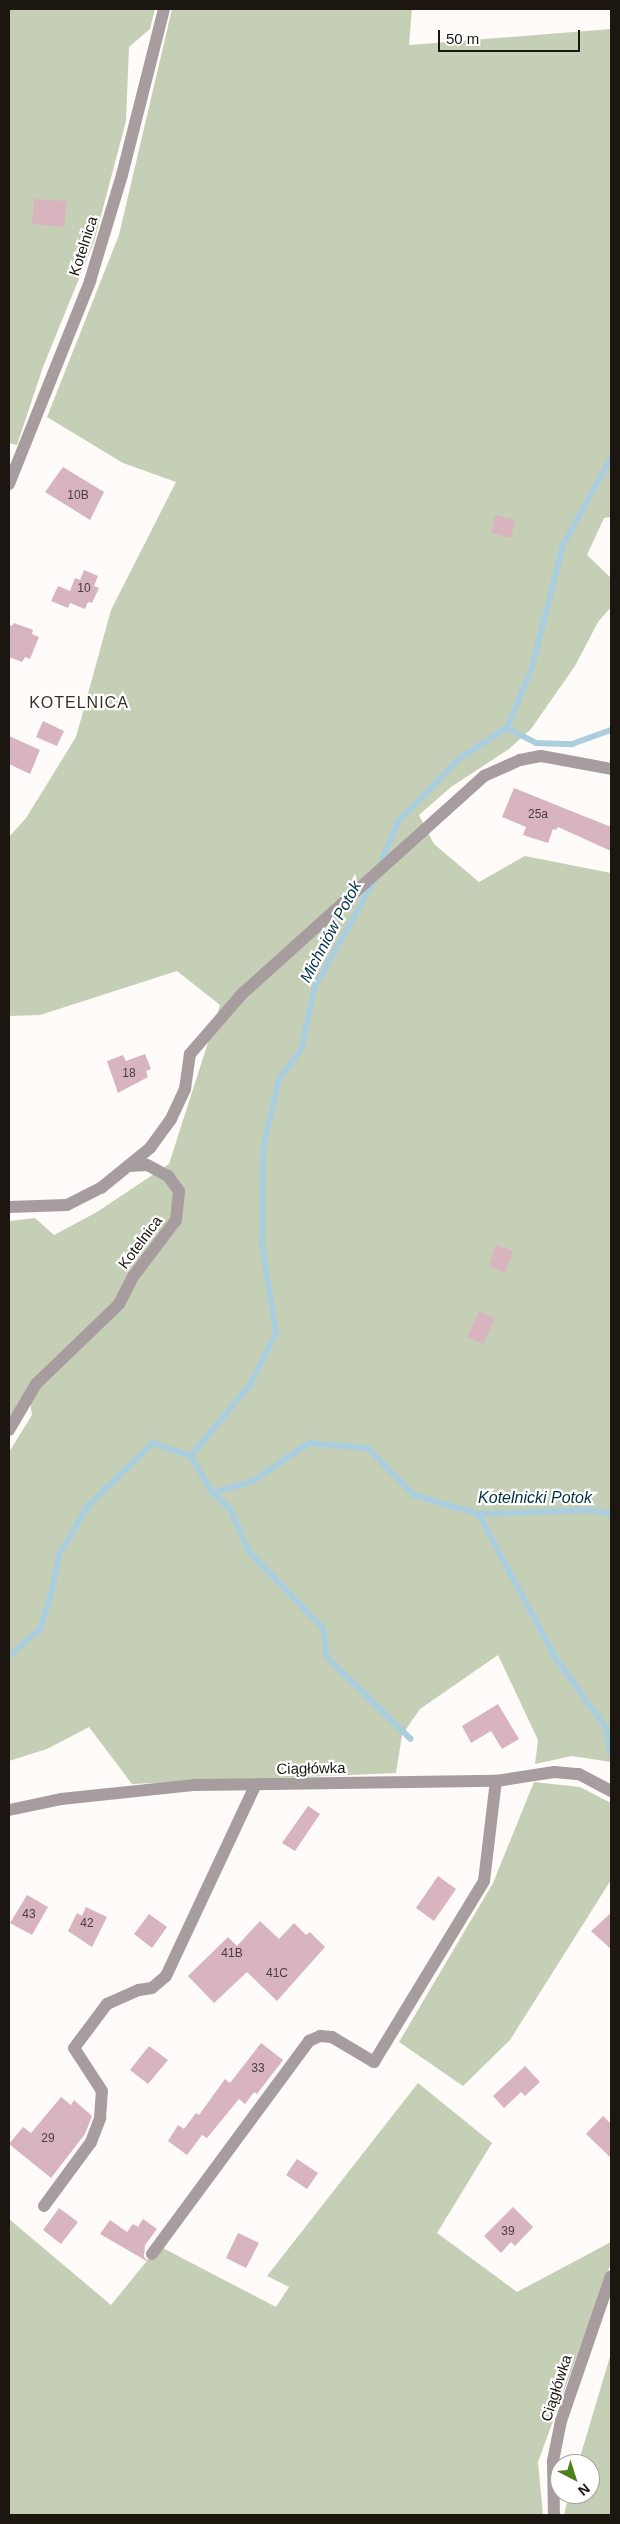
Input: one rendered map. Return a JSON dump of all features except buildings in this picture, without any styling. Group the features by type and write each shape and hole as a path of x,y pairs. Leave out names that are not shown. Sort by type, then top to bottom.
{"street":[{"name":"Kotelnica","path":"9,484 90,281 122,175 164,9"},
{"path":"9,1206 67,1205 101,1188 150,1148 171,1119 185,1089 190,1054 242,994 484,776 520,760 540,756 611,769"},
{"name":"Kotelnica","path":"9,1430 36,1384 119,1304 132,1278 176,1220 179,1191 168,1176 147,1165 128,1166"},
{"name":"Ciągłówka","path":"9,1810 61,1799 195,1785 255,1786 496,1781 522,1774 579,1774 611,1791"},
{"path":"152,2254 310,2041 320,2036 332,2037 374,2062 484,1881 496,1781"},
{"path":"44,2206 91,2142 100,2118 102,2091 74,2048 107,2004 139,1990 152,1988 166,1976 255,1786"},
{"name":"Ciągłówka","path":"554,2515 553,2461 561,2421 611,2276"}],"green space":[{"path":"9,9 155,9 150,29 129,47 126,121 94,242 43,367 17,445 9,443"},
{"path":"172,9 412,9 409,45 611,29 611,517 604,518 587,555 611,578 611,607 598,622 575,666 531,729 509,749 451,787 419,815 434,844 479,882 525,856 611,873 611,1762 572,1756 535,1764 538,1740 498,1655 420,1709 402,1735 396,1773 132,1784 89,1727 47,1749 9,1761 9,1452 32,1415 29,1396 9,1422 9,1221 35,1218 54,1235 97,1212 169,1164 220,1005 177,971 40,1015 9,1016 9,837 26,818 76,737 111,610 176,482 123,463 47,417 119,235"},
{"path":"534,1782 580,1787 611,1803 611,1880 510,2040 463,2086 399,2042 493,1883"},
{"path":"418,2083 492,2143 437,2233 517,2292 611,2242 611,2263 538,2462 543,2515 9,2515 9,2219 111,2305 159,2246 276,2307 289,2287 267,2276"},
{"path":"611,2353 611,2515 564,2515 567,2504 600,2504 600,2454 581,2454"}],"waterway":[{"name":"Michniów Potok","path":"380,865 398,822 460,758 507,728 532,668 563,545 611,458"},
{"path":"507,728 536,743 572,744 611,730"},
{"name":"Michniów Potok","path":"191,1456 250,1385 276,1333 262,1245 263,1149 279,1079 301,1050 315,987 375,879"},
{"name":"Kotelnicki Potok","path":"9,1656 40,1629 51,1596 59,1555 88,1506 153,1443 191,1456 213,1493 253,1481 309,1443 368,1448 414,1495 479,1514 593,1510 611,1514"},
{"path":"213,1493 230,1508 249,1551 324,1629 327,1657 411,1739"},
{"path":"479,1514 556,1658 606,1727 611,1754"}],"district":[{"name":"KOTELNICA","path":"79,703"}]}
